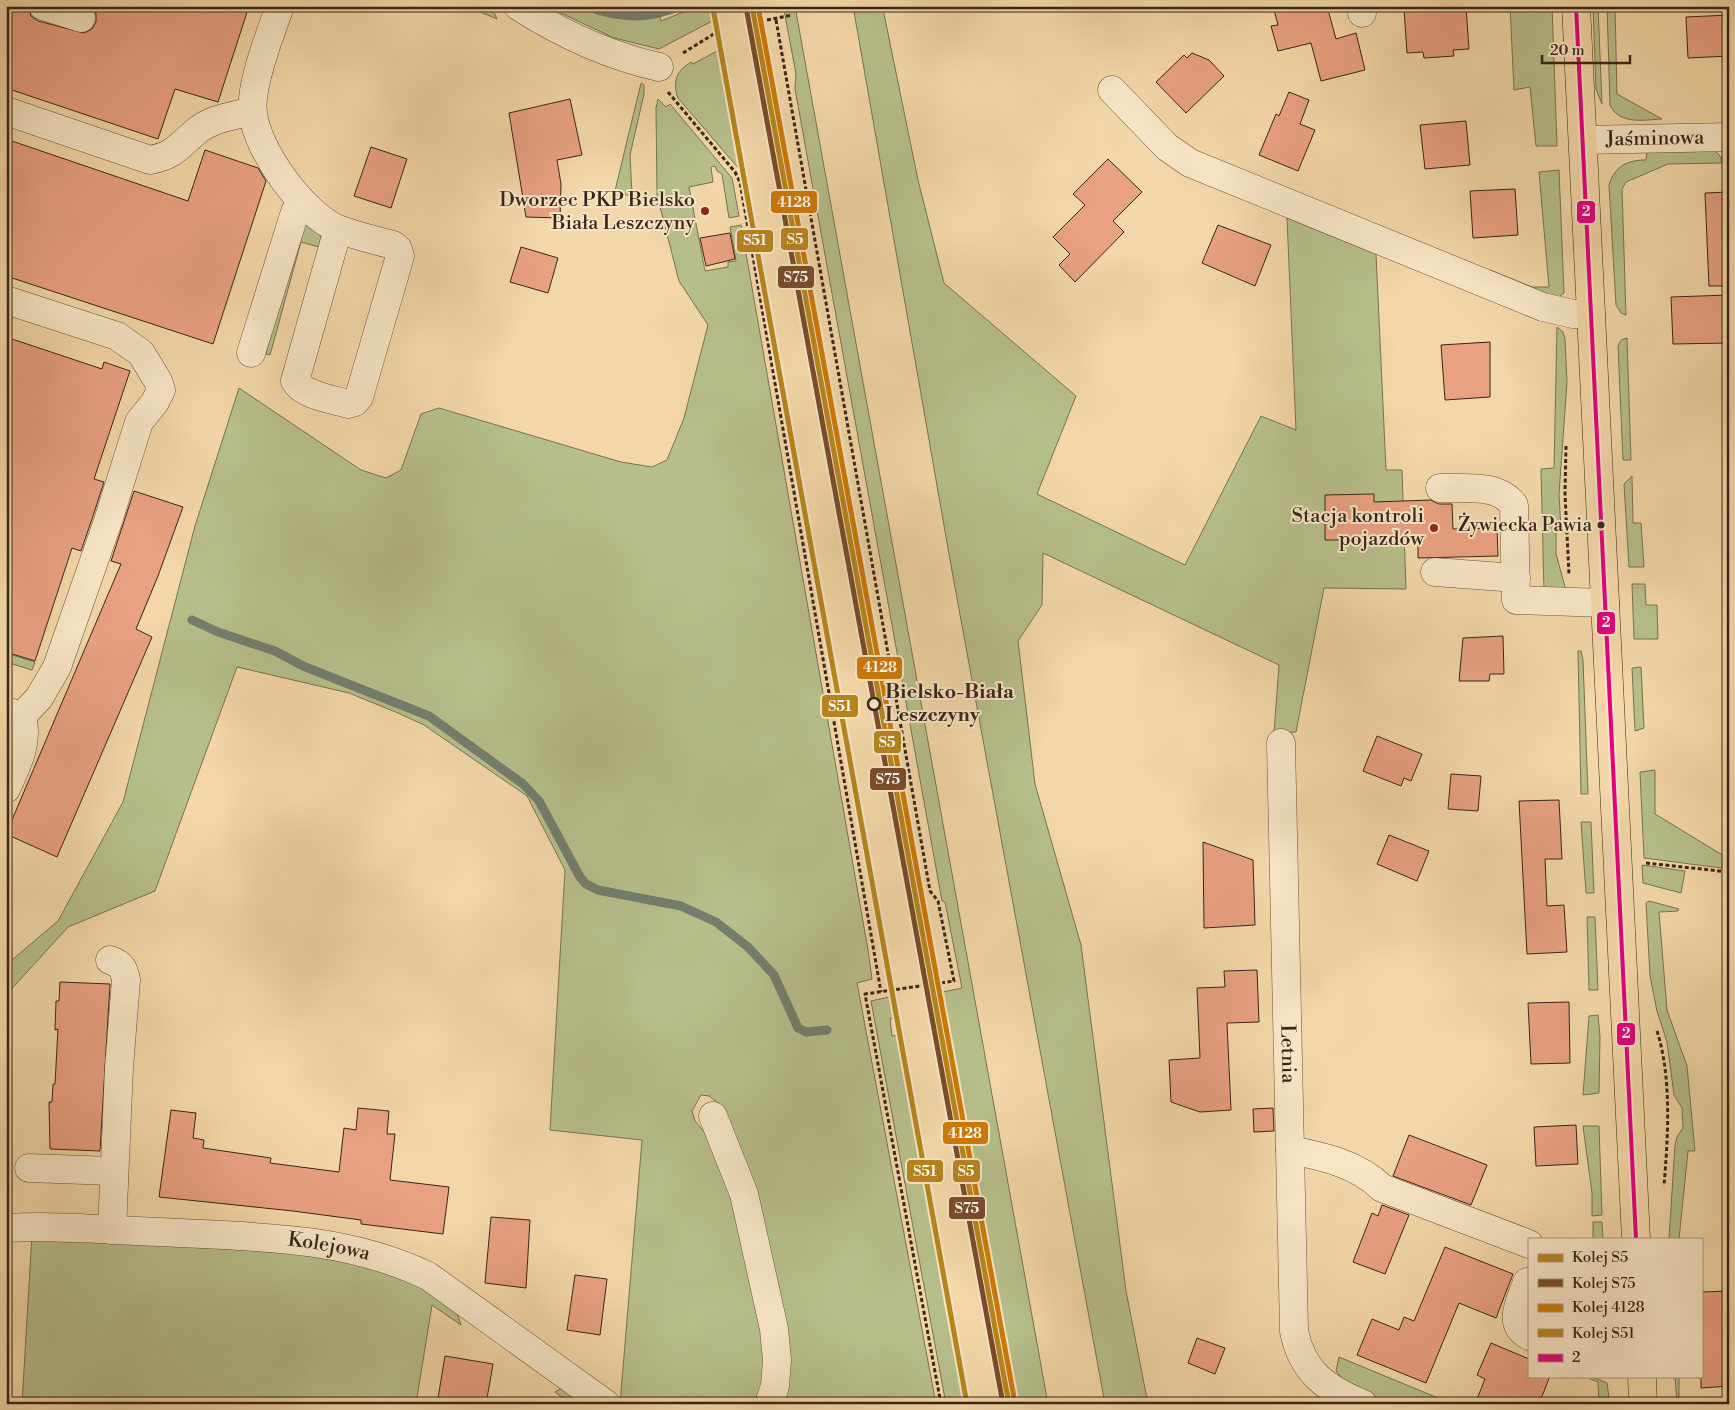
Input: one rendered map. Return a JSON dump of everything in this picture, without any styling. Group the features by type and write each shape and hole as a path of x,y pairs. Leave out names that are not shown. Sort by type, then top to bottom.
{"main road":[{"path":"1576,6 1636,1238"},
{"path":"1642,1378 1643,1404"}],"street":[{"path":"42,6 81,18"},
{"path":"280,6 259,68 252,112 258,136 272,161 301,201 323,220 338,229 393,245 398,249 400,256 359,398 355,402 348,404 306,392 295,381 338,229"},
{"path":"518,6 582,40 641,63 661,77"},
{"path":"1112,90 1166,147 1190,163 1543,307 1573,314 1591,314"},
{"path":"6,111 150,160 167,157 198,130 214,121 252,112"},
{"name":"Jaśminowa","path":"1583,140 1729,137"},
{"path":"252,352 295,212 301,201"},
{"path":"6,300 117,336 141,354 158,381 161,390 155,402 139,422 108,521 57,668 40,698 14,713 25,726 23,752 6,789"},
{"path":"1440,488 1492,489 1507,496 1514,505 1516,600 1605,603"},
{"path":"1435,572 1516,578"},
{"name":"Letnia","path":"1281,743 1294,1331 1298,1350 1305,1364 1329,1387 1363,1404"},
{"path":"110,960 119,963 124,970 126,980 113,1171 112,1230"},
{"path":"713,1116 744,1194 774,1329 775,1386 769,1404"},
{"path":"1290,1150 1322,1156 1362,1172 1382,1188 1528,1244"},
{"path":"29,1168 113,1171"},
{"name":"Kolejowa","path":"6,1228 112,1230 289,1239 365,1252 397,1262 428,1276 606,1404"},
{"path":"1527,1282 1515,1316 1516,1324 1521,1331 1528,1335"}],"path":[{"path":"767,20 776,20 792,15"},
{"path":"776,20 930,891 938,901 954,981 865,994 941,1404"},
{"path":"717,32 661,77 735,172 740,182 881,992"},
{"path":"1638,862 1729,872"}],"green space":[{"path":"466,6 491,6 497,19"},
{"path":"546,6 658,6 661,21 698,6 712,6 714,20 659,49 614,38"},
{"path":"792,6 795,6 1048,1404 1018,1404 942,992 962,988 945,902 942,901 795,89 796,74 784,10 792,8"},
{"path":"853,6 886,6 883,9 918,180 944,283 1076,396 1037,494 1185,565 1261,416 1296,430 1287,218 1376,254 1386,470 1402,470 1406,589 1324,588 1296,732 1274,733 1279,665 1043,553 1042,605 1018,641 1035,784 1081,945 1126,1291 1148,1404 1105,1404 952,571"},
{"path":"1510,6 1552,6 1557,146 1536,146 1530,87 1514,90"},
{"path":"1593,6 1598,6 1602,104 1596,89"},
{"path":"1607,6 1615,6 1617,94 1662,119 1633,120 1619,116 1610,105"},
{"path":"719,50 746,177 678,98 676,92 677,77 683,68"},
{"path":"641,83 644,85 644,94 630,155 632,195 614,195"},
{"path":"658,99 666,107 670,104 732,178 739,216 729,218 722,174 717,171 715,166 711,167 713,182 689,187 705,271 728,267 728,262 736,261 730,227 741,225 868,950 872,979 857,983 936,1404 780,1404 784,1388 785,1361 781,1327 750,1193 724,1108 709,1096 701,1095 692,1111 695,1121 721,1152 738,1198 767,1333 771,1365 768,1390 761,1404 620,1404 642,1140 550,1130 565,870 527,796 424,725 398,713 349,693 237,667 155,891 68,927 6,995 6,965 58,921 123,802 195,526 239,388 361,470 386,478 401,470 421,414 439,408 621,462 652,467 667,460 684,418 708,325 679,281 657,195 656,108"},
{"path":"1714,150 1721,157 1721,163 1668,164 1626,182 1622,189 1626,315 1621,313 1616,305 1609,185 1612,178 1623,165 1633,161 1646,160 1647,151"},
{"path":"1559,170 1564,293 1559,297 1552,297 1490,274 1490,270 1532,287 1549,287 1539,172"},
{"path":"302,219 318,230 322,248 301,242 270,355 266,354"},
{"path":"1557,327 1563,332 1565,339 1567,382 1559,494 1561,530 1556,530 1556,554 1567,594 1544,593 1541,469 1554,468"},
{"path":"1627,338 1631,460 1623,460 1618,346 1621,340"},
{"path":"1632,476 1633,523 1641,523 1644,567 1629,567 1624,484"},
{"path":"1632,584 1645,584 1646,605 1657,605 1658,639 1634,639"},
{"path":"1578,651 1581,651 1583,660 1588,794 1581,794"},
{"path":"6,653 35,662 32,670 6,662"},
{"path":"1641,667 1644,728 1635,731 1632,668"},
{"path":"1655,770 1655,814 1729,859 1729,869 1644,858 1640,772"},
{"path":"1581,822 1591,822 1594,893 1586,893"},
{"path":"1642,865 1685,871 1681,893 1643,883"},
{"path":"1649,901 1679,909 1678,911 1659,912 1667,1010 1687,1066 1695,1151 1688,1151 1679,1238 1669,1238 1675,1145 1677,1137 1683,1128 1682,1108 1674,1095 1667,1042 1657,1011 1650,976 1646,903"},
{"path":"1587,917 1595,917 1598,990 1589,990"},
{"path":"893,996 898,1017 890,1019 892,1036 900,1035 969,1404 946,1404 871,1001"},
{"path":"1598,1015 1600,1037 1599,1093 1583,1095 1589,1016"},
{"path":"1583,1126 1599,1126 1602,1215 1592,1216 1592,1193"},
{"path":"1593,1222 1602,1222 1603,1238 1593,1238"},
{"path":"32,1234 365,1259 454,1304 461,1325 432,1305 416,1404 22,1404"},
{"path":"1339,1357 1438,1398 1437,1404 1395,1403 1369,1397 1357,1391 1336,1371"},
{"path":"1595,1378 1607,1383 1610,1404 1599,1404 1598,1382 1590,1379"},
{"path":"1675,1378 1679,1378 1679,1399 1684,1404 1677,1404"},
{"path":"562,1388 584,1404 571,1404 555,1392"}],"building":[{"path":"12,6 28,6 31,16 38,21 84,33 92,29 96,22 96,14 91,6 249,6 218,102 175,89 158,139 6,88 6,16 10,17"},
{"path":"1273,6 1327,6 1336,39 1356,33 1365,70 1321,81 1311,43 1278,51 1271,26 1278,25"},
{"path":"1434,6 1466,6 1469,49 1453,50 1454,56 1424,58 1423,52 1407,53 1404,9"},
{"path":"1729,15 1729,56 1688,58 1686,17"},
{"path":"1192,53 1209,60 1224,76 1186,113 1156,82 1184,55 1187,58"},
{"path":"1289,92 1309,100 1300,124 1315,130 1298,171 1259,155 1276,114 1279,116"},
{"path":"570,99 582,155 557,160 561,184 560,218 526,217 509,113"},
{"path":"1466,121 1470,165 1425,169 1420,125"},
{"path":"6,139 188,201 205,150 258,168 266,181 213,344 6,276"},
{"path":"371,147 407,159 391,208 354,196"},
{"path":"1108,159 1142,192 1113,221 1124,232 1075,282 1059,265 1070,254 1053,237 1085,205 1073,194"},
{"path":"1515,189 1518,235 1473,238 1470,191"},
{"path":"1729,192 1729,286 1709,286 1705,193"},
{"path":"1218,225 1271,245 1255,286 1202,263"},
{"path":"730,233 735,259 706,266 700,238"},
{"path":"521,247 558,258 548,293 510,282"},
{"path":"1729,295 1729,343 1673,344 1671,297"},
{"path":"6,337 102,369 104,362 130,371 94,479 104,482 93,516 81,551 72,548 35,661 6,652"},
{"path":"1490,342 1490,397 1445,400 1441,345"},
{"path":"134,491 183,507 136,629 152,637 57,857 6,834 121,564 111,561"},
{"path":"1374,494 1374,502 1431,500 1439,504 1452,504 1453,529 1497,528 1498,556 1418,558 1418,540 1325,540 1325,495"},
{"path":"1503,636 1504,674 1490,674 1489,681 1459,681 1463,638"},
{"path":"1377,736 1422,754 1411,781 1404,778 1401,786 1363,771"},
{"path":"1451,774 1481,776 1478,811 1448,809"},
{"path":"1559,800 1562,859 1545,859 1547,906 1564,905 1567,952 1527,954 1519,801"},
{"path":"1389,835 1429,851 1417,881 1377,864"},
{"path":"1203,842 1253,860 1255,925 1204,928"},
{"path":"1257,970 1259,1022 1227,1023 1231,1110 1200,1112 1171,1102 1169,1060 1200,1058 1197,988 1225,987 1224,971"},
{"path":"60,982 110,984 100,1151 50,1149 49,1102 52,1102 53,1084 55,1084 58,1029 55,1030 56,1001 59,1001"},
{"path":"1569,1002 1570,1063 1531,1064 1528,1003"},
{"path":"358,1108 389,1111 387,1134 395,1134 390,1180 449,1187 443,1234 361,1224 361,1220 293,1211 159,1197 171,1110 196,1113 193,1138 204,1140 203,1148 271,1158 270,1163 339,1172 344,1128 356,1130"},
{"path":"1273,1108 1274,1131 1254,1132 1253,1109"},
{"path":"1576,1125 1578,1164 1536,1166 1534,1127"},
{"path":"1409,1135 1487,1165 1471,1205 1393,1176"},
{"path":"1382,1205 1409,1215 1385,1274 1353,1262 1372,1213 1378,1216"},
{"path":"491,1217 530,1220 526,1288 485,1283"},
{"path":"1445,1247 1513,1274 1496,1318 1459,1303 1426,1383 1357,1355 1372,1319 1399,1330 1404,1317 1414,1321"},
{"path":"575,1275 607,1279 600,1335 567,1330"},
{"path":"1729,1291 1729,1386 1701,1388 1702,1292"},
{"path":"1197,1338 1225,1348 1215,1374 1188,1363"},
{"path":"1491,1343 1528,1359 1528,1378 1549,1378 1539,1404 1475,1404 1485,1379 1477,1375"},
{"path":"445,1356 493,1364 486,1404 437,1404"}],"waterway":[{"path":"587,6 610,13 633,16 657,14 680,6"},
{"path":"192,620 218,632 275,651 303,666 429,716 523,784 539,801 580,877 586,884 598,890 681,906 716,922 748,947 774,975 798,1028 806,1032 827,1030"}],"rail line":[{"name":"S5","path":"752,6 1009,1404"},
{"name":"4128","path":"758,6 1015,1403"},
{"name":"S75","path":"746,7 1003,1404"},
{"name":"S51","path":"713,8 967,1404"}],"transit line":[{"name":"2","path":"1576,6 1636,1238"}],"place":[{"name":"Dworzec PKP Bielsko Biała Leszczyny","path":"705,211"},
{"name":"Żywiecka Pawia","path":"1601,525"},
{"name":"Stacja kontroli pojazdów","path":"1434,528"},
{"name":"Bielsko-Biała Leszczyny","path":"874,704"}]}
